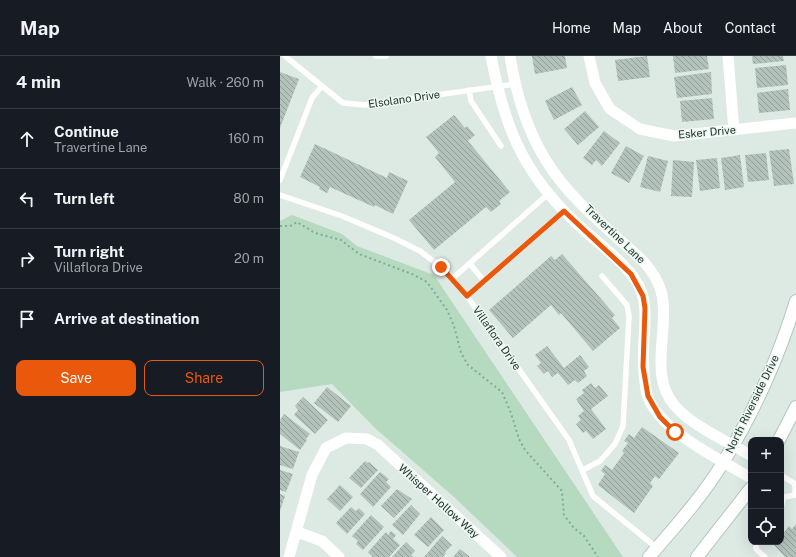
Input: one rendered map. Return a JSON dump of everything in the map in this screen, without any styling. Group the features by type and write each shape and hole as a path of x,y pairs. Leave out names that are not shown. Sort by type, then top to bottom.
{"main road":[{"name":"North Riverside Drive","path":"653,552 696,501 724,462 765,381 796,301"},
{"path":"781,437 796,407"},
{"path":"696,557 748,492"}],"street":[{"name":"Travertine Lane","path":"491,56 503,111 515,141 531,172 548,194 564,211 631,274 643,296 645,308 643,367 648,396 660,417 675,432 748,476"},
{"name":"Travertine Lane","path":"510,56 520,106 547,162 566,188 644,262 653,273 661,290 664,308 661,366 665,390 674,406 686,417 748,454"},
{"name":"Esker Drive","path":"590,56 595,83 610,109 640,129 674,136 796,123"},
{"path":"728,56 734,130"},
{"name":"Whisper Hollow Way","path":"297,532 312,475 326,448 346,438 367,439 378,445 501,557"},
{"path":"289,557 297,532 322,541 339,557"}],"lane":[{"name":"Elsolano Drive","path":"285,56 343,103 365,105 515,84"},
{"path":"376,56 386,56"},
{"path":"280,180 312,98 322,86"},
{"path":"469,90 471,101 501,146"},
{"path":"453,278 548,194"},
{"name":"Villaflora Drive","path":"280,195 342,216 394,238 420,251 453,278 569,440 593,496 640,534 653,552"},
{"path":"467,296 564,211"},
{"path":"470,264 484,281"},
{"path":"583,470 600,461 615,444 623,426 629,316 627,305 602,276"},
{"path":"784,478 794,484 796,495 784,496"},
{"path":"756,545 756,549 765,557"}],"path":[{"path":"280,226 290,226 297,222 315,233 341,240 359,254 412,274 427,282 448,310 462,353 468,365 502,392 511,413 519,439 525,450 562,491 564,515 574,528 584,536 598,557"}],"green space":[{"path":"292,215 342,234 357,246 434,275 623,557 517,557 454,497 375,428 332,384 280,392 280,221"}],"building":[{"path":"532,56 565,56 567,68 535,74"},
{"path":"647,56 650,77 618,81 615,60"},
{"path":"673,56 707,56 709,69 675,73"},
{"path":"752,56 783,56 784,61 753,64"},
{"path":"786,65 788,85 757,88 755,68"},
{"path":"280,72 299,79 280,128"},
{"path":"711,72 712,94 677,98 674,77"},
{"path":"572,87 582,105 554,120 545,101"},
{"path":"788,89 790,110 759,113 757,93"},
{"path":"712,98 714,119 682,122 680,101"},
{"path":"585,111 599,127 578,145 564,129"},
{"path":"454,115 465,128 467,126 475,135 468,141 510,192 499,201 501,204 491,212 486,207 434,250 409,220 455,182 435,157 439,153 426,137"},
{"path":"604,131 620,143 602,166 596,160 592,165 583,158"},
{"path":"315,144 387,178 389,172 408,181 393,214 330,187 327,193 319,189 320,187 300,177"},
{"path":"626,146 644,156 629,183 611,173"},
{"path":"789,149 794,184 774,186 769,151"},
{"path":"766,153 769,180 748,182 745,155"},
{"path":"740,155 744,187 725,190 721,158"},
{"path":"648,156 668,161 660,192 640,187"},
{"path":"717,158 720,188 700,191 696,160"},
{"path":"673,160 694,162 692,197 671,196"},
{"path":"562,254 615,315 612,318 620,328 593,351 561,313 559,315 551,305 513,338 489,310 551,256 555,260"},
{"path":"547,346 564,368 580,355 589,367 584,371 587,376 578,383 575,380 568,385 558,373 552,377 548,371 544,374 537,366 541,363 535,355"},
{"path":"591,383 595,388 599,385 608,396 591,409 606,429 593,439 586,431 583,433 576,424 581,420 578,416 584,411 576,399 584,393 582,390"},
{"path":"327,387 351,406 338,422 314,403"},
{"path":"303,397 328,420 315,434 294,415 298,410 295,406"},
{"path":"284,414 310,434 300,450 280,434 280,420"},
{"path":"642,427 679,453 659,479 655,476 650,483 653,486 634,513 598,485 605,474 601,471 605,465 612,470 624,453 622,451 628,443 624,441 629,434 634,438"},
{"path":"280,446 299,452 293,469 280,465"},
{"path":"365,461 368,463 369,462 378,470 361,488 349,478"},
{"path":"280,470 293,474 286,492 280,490"},
{"path":"380,472 389,479 386,482 391,487 373,507 360,494"},
{"path":"340,485 353,497 340,511 327,499"},
{"path":"397,489 412,499 394,518 381,506"},
{"path":"280,494 285,496 280,511"},
{"path":"411,505 420,514 403,535 392,525"},
{"path":"351,507 356,511 359,508 365,514 347,534 336,523"},
{"path":"371,515 384,527 363,550 356,544 358,541 352,536"},
{"path":"431,517 444,530 428,547 414,535"},
{"path":"796,524 796,557 785,557 774,545 784,545 784,532 789,526 792,529"},
{"path":"391,531 396,535 393,539 400,545 389,557 373,557 368,552 386,532 388,535"},
{"path":"442,536 452,545 445,552 446,553 443,557 424,557"},
{"path":"406,542 415,551 411,555 414,557 392,557"},
{"path":"460,549 470,557 453,557"}],"route":[{"path":"441,267 467,296 564,211 631,274 637,282 643,296 645,308 643,367 648,396 660,417 675,432"}]}
